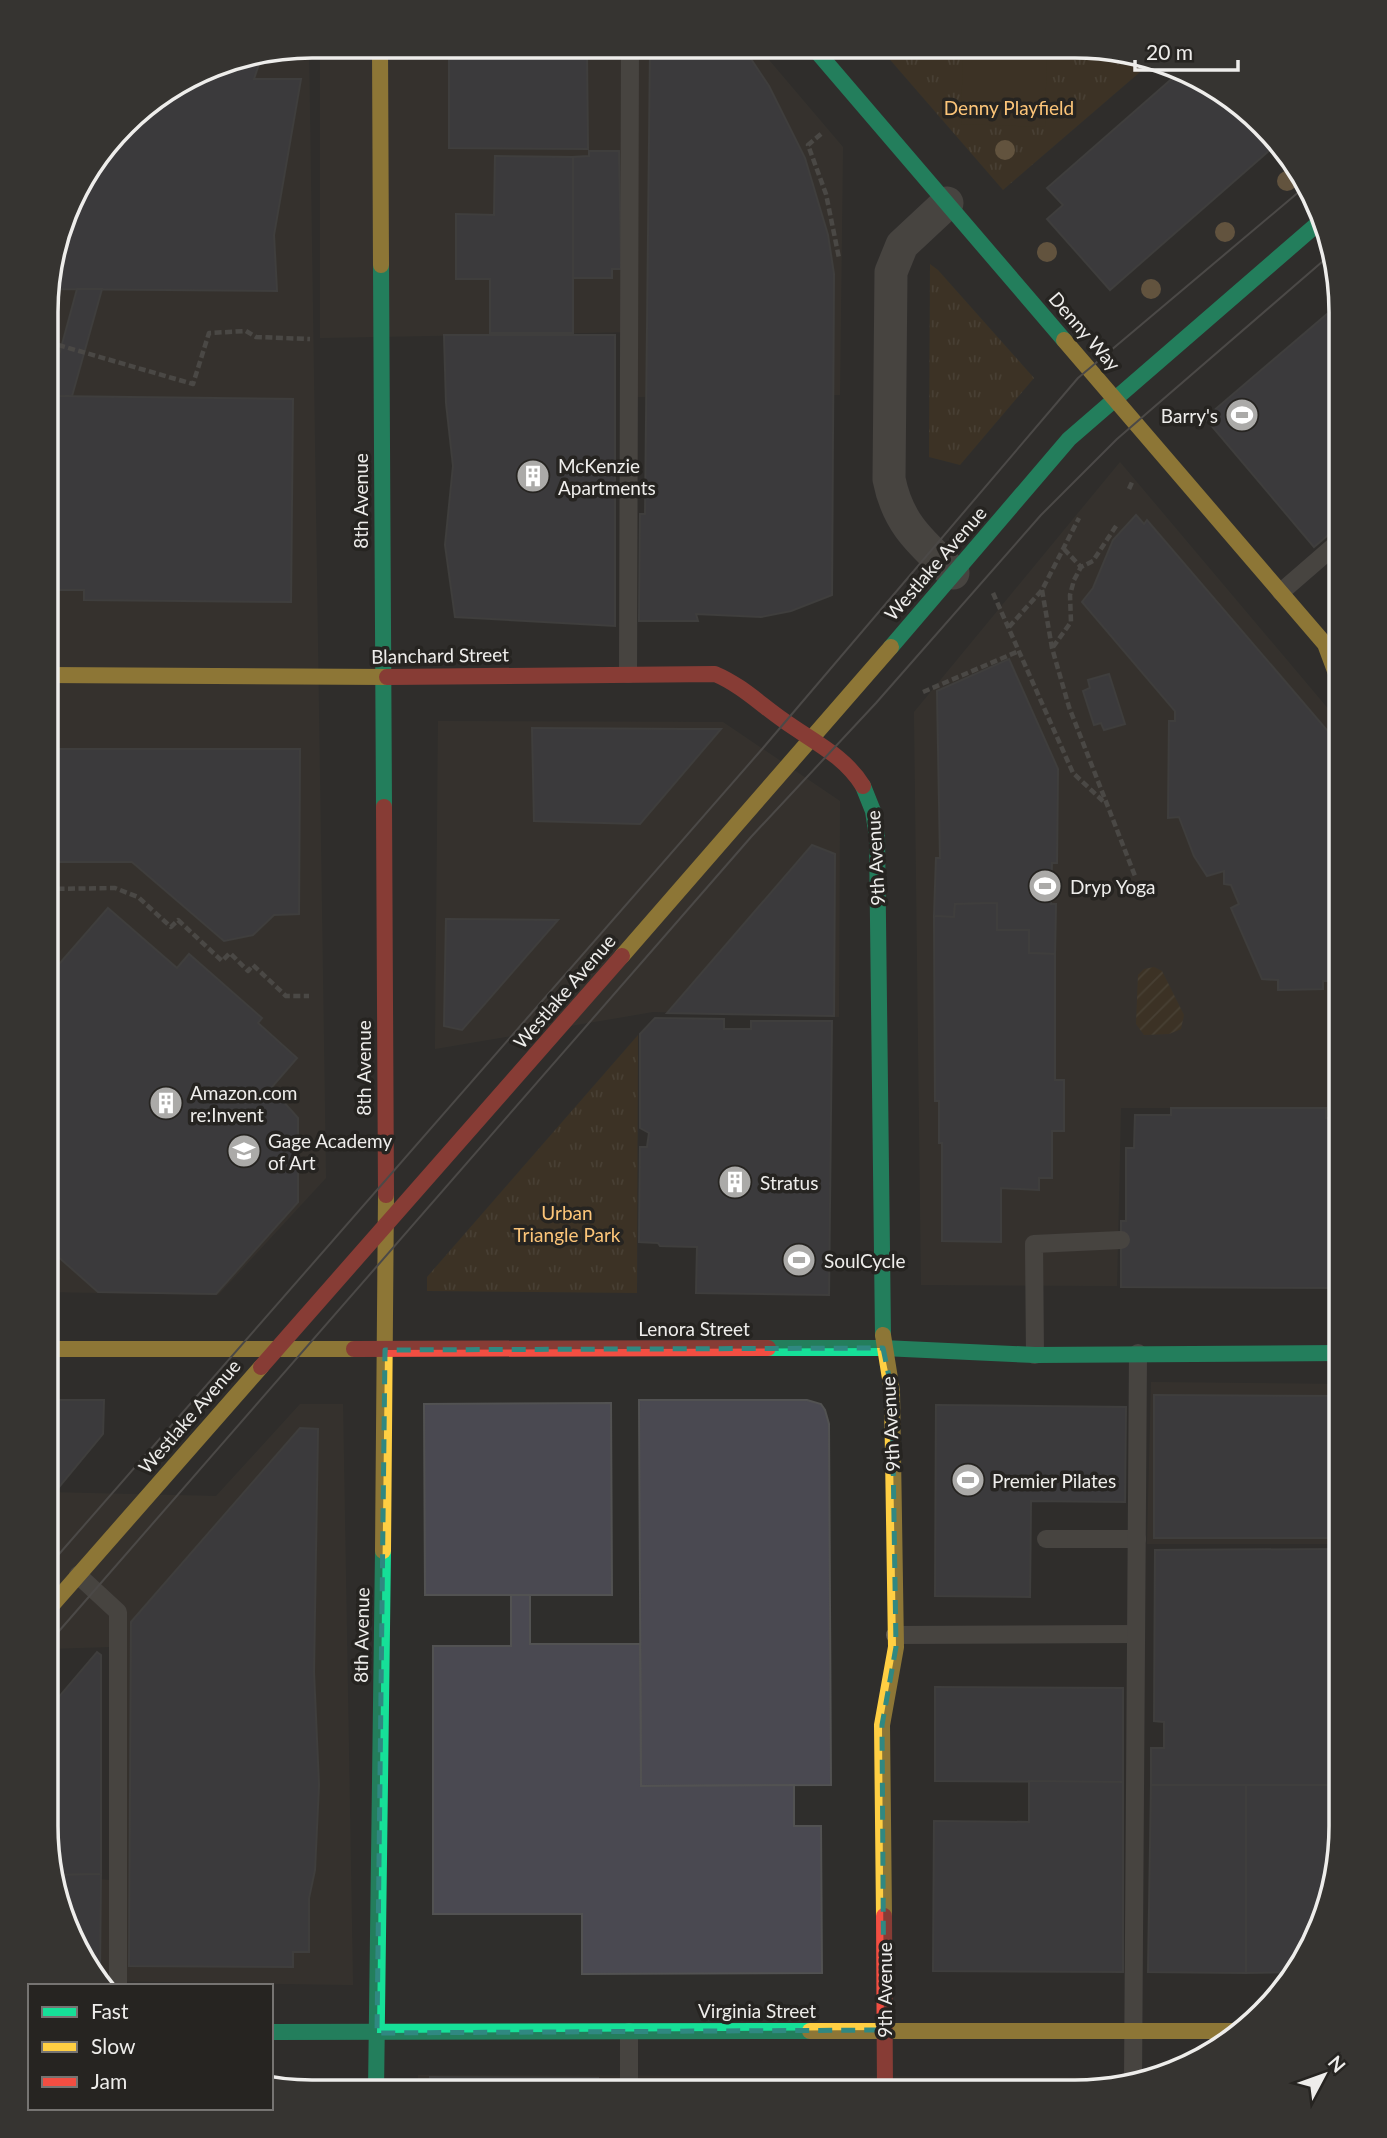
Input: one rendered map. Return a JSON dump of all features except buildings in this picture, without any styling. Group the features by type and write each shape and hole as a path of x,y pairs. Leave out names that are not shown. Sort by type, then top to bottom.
{"main road":[{"name":"8th Avenue","path":"376,2080 385,1350 380,58"},
{"name":"Denny Way","path":"822,58 1281,592 1325,644 1329,655"},
{"name":"Westlake Avenue","path":"58,1598 813,739 1069,439 1315,226"},
{"name":"Denny Way","path":"1325,644 1329,646"},
{"name":"Blanchard Street","path":"58,675 382,677 715,674 743,687 775,714 813,739"},
{"name":"9th Avenue","path":"813,739 854,772 873,804 877,837 883,1349 892,1391 895,1635 882,1725 885,2080"},
{"name":"Lenora Street","path":"58,1349 883,1349 1035,1355 1329,1353"},
{"name":"Virginia Street","path":"273,2032 1226,2031"}],"street":[{"path":"947,203 902,245 891,272 889,480 903,521 953,573"}],"lane":[{"path":"628,674 630,58"},
{"path":"1281,592 1329,550"},
{"path":"1035,1355 1034,1244 1121,1240"},
{"path":"1133,2074 1138,1353"},
{"path":"1046,1539 1137,1539"},
{"path":"78,1575 118,1612 118,1984"},
{"path":"895,1635 1136,1634"},
{"path":"629,2032 629,2080"}],"path":[{"path":"821,134 808,145 826,194 839,258"},
{"path":"58,345 193,384 209,333 246,331 256,337 310,340"},
{"path":"1185,423 1198,418"},
{"path":"1129,489 1133,480"},
{"path":"1009,627 1042,590 1079,518"},
{"path":"1052,648 1071,622 1070,595 1081,567 1094,561 1118,523"},
{"path":"1064,549 1081,567"},
{"path":"1042,590 1052,648 1069,707 1094,764 1104,802 1135,876"},
{"path":"993,593 1073,773 1104,802"},
{"path":"923,692 1020,651"},
{"path":"58,889 115,888 138,897 172,927 178,920 222,961 230,953 248,971 253,965 286,996 309,996"}],"highlighted area":[{"path":"883,1348 892,1391 896,1647 882,1725 884,2030 377,2033 385,1350"}],"shaded area":[{"path":"309,58 326,1178 218,1295 58,1292 58,295 66,246 77,215 110,157 132,132 157,110 215,77 246,66"},
{"path":"320,58 767,58 843,147 840,395 636,397 637,332 320,338"},
{"path":"1120,462 1329,710 1329,1108 1121,1108 1117,1286 921,1285 914,712"},
{"path":"438,721 723,722 840,801 839,1017 653,1012 435,1049"},
{"path":"1151,1382 1329,1384 1329,1544 1147,1544"},
{"path":"300,1404 343,1404 353,1985 110,1981 84,1938 66,1892 63,1877 110,1880 110,1647 58,1649 58,1492 216,1496"},
{"path":"418,2075 1114,2077 1092,2080 418,2080"}],"green space":[{"name":"Denny Playfield","path":"889,58 1092,58 1145,67 1003,190"},
{"path":"963,58 1047,58 1045,127 961,124"},
{"path":"930,264 1034,378 960,465 929,457"},
{"path":"1154,967 1162,971 1184,1015 1181,1029 1169,1034 1144,1035 1136,1024 1138,975 1144,969"},
{"name":"Urban Triangle Park","path":"638,1035 637,1293 427,1291 427,1277"}],"tram line":[{"path":"58,1555 763,748 1078,378 1299,192"},
{"path":"58,1632 751,837 876,703 1041,515 1117,439 1324,260"}],"traffic: fast":[{"path":"822,58 1064,340"},
{"path":"891,647 1069,439 1315,226"},
{"path":"381,265 384,807"},
{"path":"863,786 873,811 877,837 883,1335"},
{"path":"768,1348 883,1348 1035,1355 1329,1353"},
{"path":"376,2080 383,1551"},
{"path":"273,2032 810,2031"}],"traffic: slow":[{"path":"380,58 381,265"},
{"path":"1064,340 1325,644 1329,655"},
{"path":"622,956 891,647"},
{"path":"58,675 387,677"},
{"path":"383,1551 386,1195"},
{"path":"883,1335 892,1391 896,1647 882,1725 884,1916"},
{"path":"58,1349 354,1349"},
{"path":"58,1598 261,1367"},
{"path":"810,2031 1225,2031"}],"traffic: jam":[{"path":"387,677 715,674 742,689 827,749 847,766 863,786"},
{"path":"384,807 386,1195"},
{"path":"261,1367 622,956"},
{"path":"354,1349 768,1348"},
{"path":"884,1916 885,2080"}],"place":[{"name":"Barry's","path":"1242,415"},
{"name":"McKenzie Apartments","path":"533,476"},
{"name":"Dryp Yoga","path":"1045,886"},
{"name":"Amazon.com re:Invent","path":"166,1103"},
{"name":"Gage Academy of Art","path":"244,1151"},
{"name":"Stratus","path":"735,1182"},
{"name":"SoulCycle","path":"799,1260"},
{"name":"Premier Pilates","path":"968,1480"}]}
